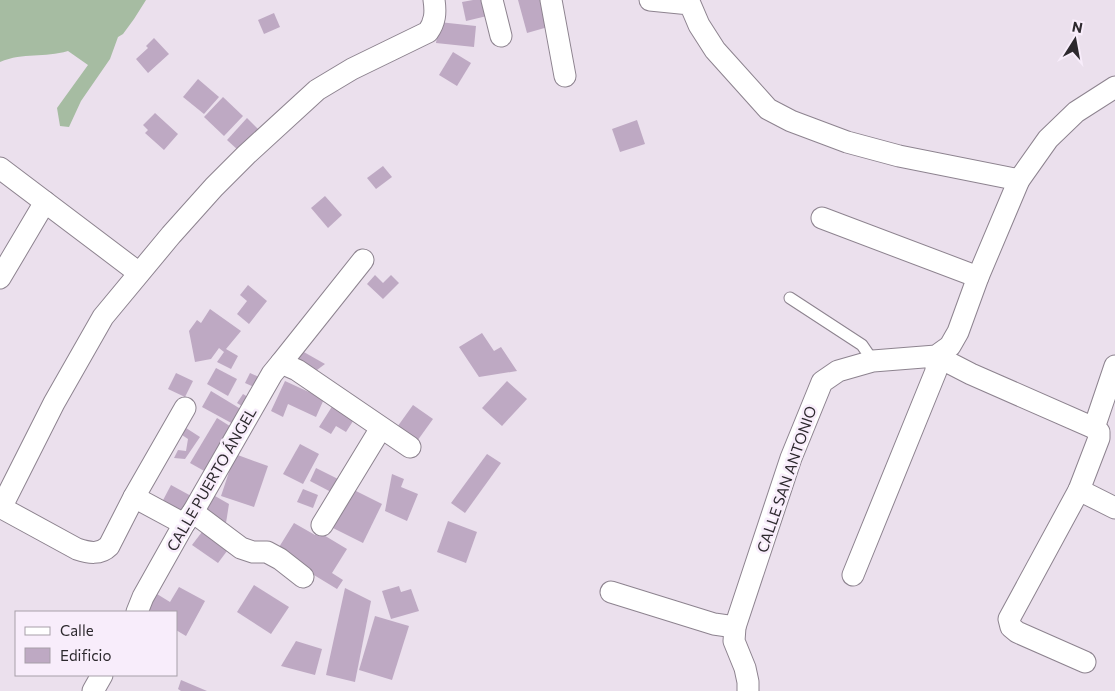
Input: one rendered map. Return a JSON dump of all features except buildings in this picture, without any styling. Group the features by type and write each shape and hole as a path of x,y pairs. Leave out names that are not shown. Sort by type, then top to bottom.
{"street":[{"path":"185,408 134,497 109,546 105,550 89,553 77,549 1,507 54,403 103,317 171,235 214,187 316,90 352,69 428,32 434,24 434,0"},
{"path":"492,0 501,36"},
{"path":"551,0 565,76"},
{"path":"650,0 690,2 699,25 715,50 768,110 791,121 847,142 899,156 1018,180"},
{"path":"936,356 950,346 958,332 978,277 1018,180 1048,140 1076,112 1115,86"},
{"path":"0,168 139,273"},
{"path":"0,278 46,202"},
{"path":"822,218 978,277"},
{"name":"CALLE PUERTO ÁNGEL","path":"137,611 143,597 272,374 289,367 363,260"},
{"path":"936,356 971,374 1094,428 1099,432 1099,438 1079,490 1009,619 1011,626 1017,632 1085,662"},
{"path":"853,574 936,372 936,356"},
{"name":"CALLE SAN ANTONIO","path":"748,691 745,668 734,641 735,627 791,458 822,382 838,371 873,360 936,356"},
{"path":"1094,428 1115,366"},
{"path":"289,367 410,447"},
{"path":"322,525 381,428"},
{"path":"1079,490 1115,508"},
{"path":"134,497 189,518 241,548 253,552 267,552 280,559 303,577"},
{"path":"611,592 714,624 735,627"},
{"path":"93,691 101,676"}],"lane":[{"path":"790,298 862,345 873,360"}],"green space":[{"path":"0,0 146,0 123,34 118,37 110,59 81,101 69,127 60,126 57,108 88,65 68,51 17,57 0,62"}]}
